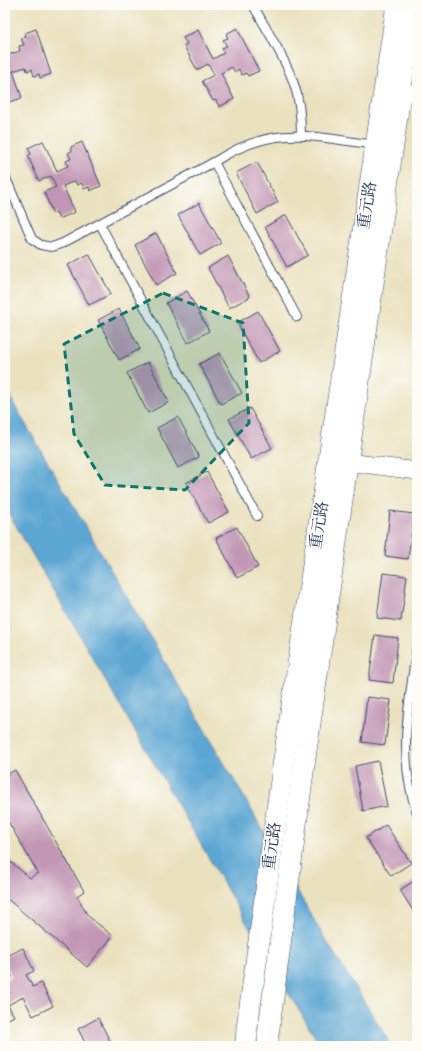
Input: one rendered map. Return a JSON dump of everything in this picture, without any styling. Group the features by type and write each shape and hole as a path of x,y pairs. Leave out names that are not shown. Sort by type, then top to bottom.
{"street":[{"name":"重元路","path":"246,1046 247,1028 284,760 397,5"},
{"name":"重元路","path":"268,1046 269,1027 303,772 348,462 409,92 413,5"},
{"path":"348,462 417,472"}],"lane":[{"path":"253,5 283,60 294,84 300,109 301,135"},
{"path":"5,176 32,238 41,245 52,247 100,224 214,162 228,152 244,145 276,136 301,135 376,145"},
{"path":"214,162 297,317"},
{"path":"100,224 257,516"},
{"path":"417,646 405,746 409,784 417,813"},
{"path":"408,715 417,715"}],"highlighted area":[{"path":"163,293 243,323 249,423 185,490 105,485 74,434 64,344"}],"water":[{"path":"5,389 244,797 319,929 392,1046 321,1046 268,960 5,507"}],"building":[{"path":"237,28 259,71 248,76 246,73 242,75 239,69 235,72 232,67 221,73 234,99 219,107 216,100 213,101 202,81 214,75 208,64 197,70 184,46 187,44 183,38 198,30 213,59 224,53 222,48 227,46 223,40 228,38 226,34"},
{"path":"36,29 51,74 40,78 39,74 34,76 32,69 27,71 26,67 13,71 22,98 6,103 5,46 8,55 20,51 19,46 24,45 21,38 26,37 25,33"},
{"path":"43,141 57,171 68,166 66,161 71,159 68,153 72,151 71,147 82,142 101,186 90,191 89,187 84,189 82,183 77,185 75,181 63,186 75,212 59,219 56,212 53,214 44,192 56,187 51,176 39,181 28,156 31,154 28,148"},
{"path":"257,162 278,202 257,214 236,173"},
{"path":"199,203 221,243 200,255 178,215"},
{"path":"286,215 308,255 287,267 265,227"},
{"path":"156,233 177,273 156,285 135,245"},
{"path":"89,254 111,294 89,305 68,265"},
{"path":"228,256 250,297 229,308 208,268"},
{"path":"187,291 209,331 188,343 166,303"},
{"path":"119,309 140,349 119,360 98,320"},
{"path":"258,311 280,351 259,363 237,323"},
{"path":"220,353 242,393 221,404 199,364"},
{"path":"148,362 169,402 148,413 127,373"},
{"path":"250,408 272,448 251,459 229,419"},
{"path":"178,417 199,457 178,468 157,428"},
{"path":"207,472 229,512 208,523 186,483"},
{"path":"390,511 414,514 408,559 385,556"},
{"path":"237,527 258,567 237,578 216,538"},
{"path":"383,573 407,576 401,621 377,618"},
{"path":"375,635 398,638 393,683 369,680"},
{"path":"367,697 391,700 385,745 362,742"},
{"path":"378,761 387,806 363,811 355,766"},
{"path":"15,770 84,891 77,896 88,916 113,936 87,967 5,897 5,857 30,878 38,873 5,816 5,776"},
{"path":"386,825 411,863 391,876 366,838"},
{"path":"417,879 417,917 400,890"},
{"path":"23,948 34,971 26,975 33,987 41,983 53,1006 33,1016 23,997 8,1005 14,1016 5,1021 5,981 12,977 5,963 5,957"},
{"path":"98,1018 110,1041 102,1046 87,1046 78,1029"}]}
